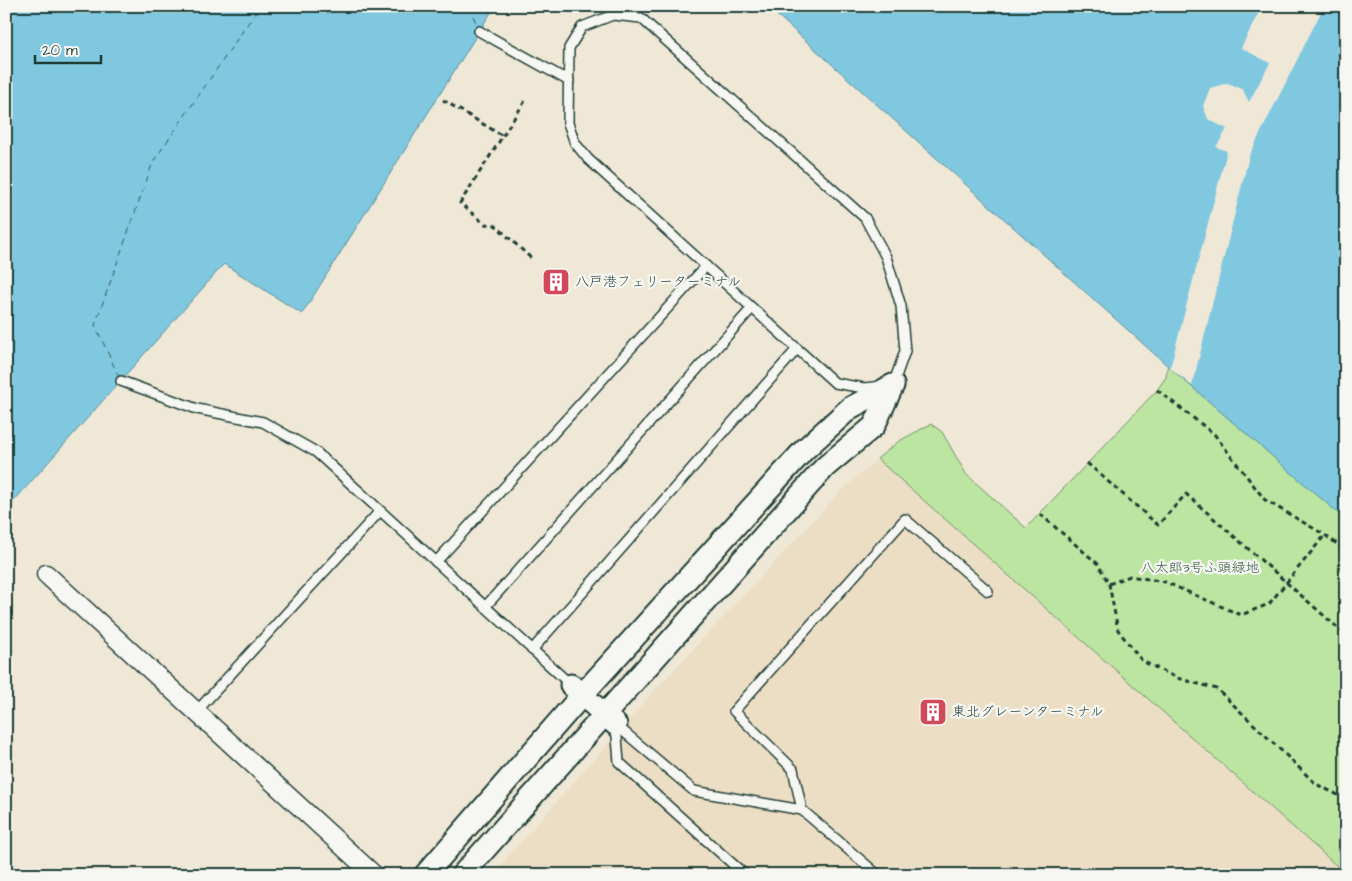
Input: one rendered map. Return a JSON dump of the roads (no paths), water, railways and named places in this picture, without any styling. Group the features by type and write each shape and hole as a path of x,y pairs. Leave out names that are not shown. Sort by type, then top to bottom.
{"street":[{"path":"425,875 576,690 804,450 850,408 893,384"},
{"path":"462,875 610,720 825,467 874,426 893,384"},
{"path":"46,574 374,875"},
{"path":"576,690 610,720"}],"lane":[{"path":"613,15 641,18 865,218 886,257 901,306 905,350 893,384 864,388 835,384 588,159 575,143 568,123 569,81 569,48 582,27 613,15"},
{"path":"479,31 569,81"},
{"path":"436,562 706,266"},
{"path":"485,607 752,308"},
{"path":"532,650 797,349"},
{"path":"121,381 197,409 263,422 316,452 576,690"},
{"path":"196,712 380,511"},
{"path":"802,810 793,769 734,711 905,519 988,591"},
{"path":"610,720 694,791 802,810 878,875"},
{"path":"610,720 619,762 745,875"},
{"path":"730,875 736,867"}],"water":[{"path":"6,6 495,6 302,314 224,264 6,510"},
{"path":"767,6 1346,6 1346,520 1170,368"}],"place":[{"name":"八戸港フェリーターミナル","path":"556,282"},
{"name":"東北グレーンターミナル","path":"933,712"}],"park label":[{"name":"八太郎3号ふ頭緑地","path":"1200,568"}]}
